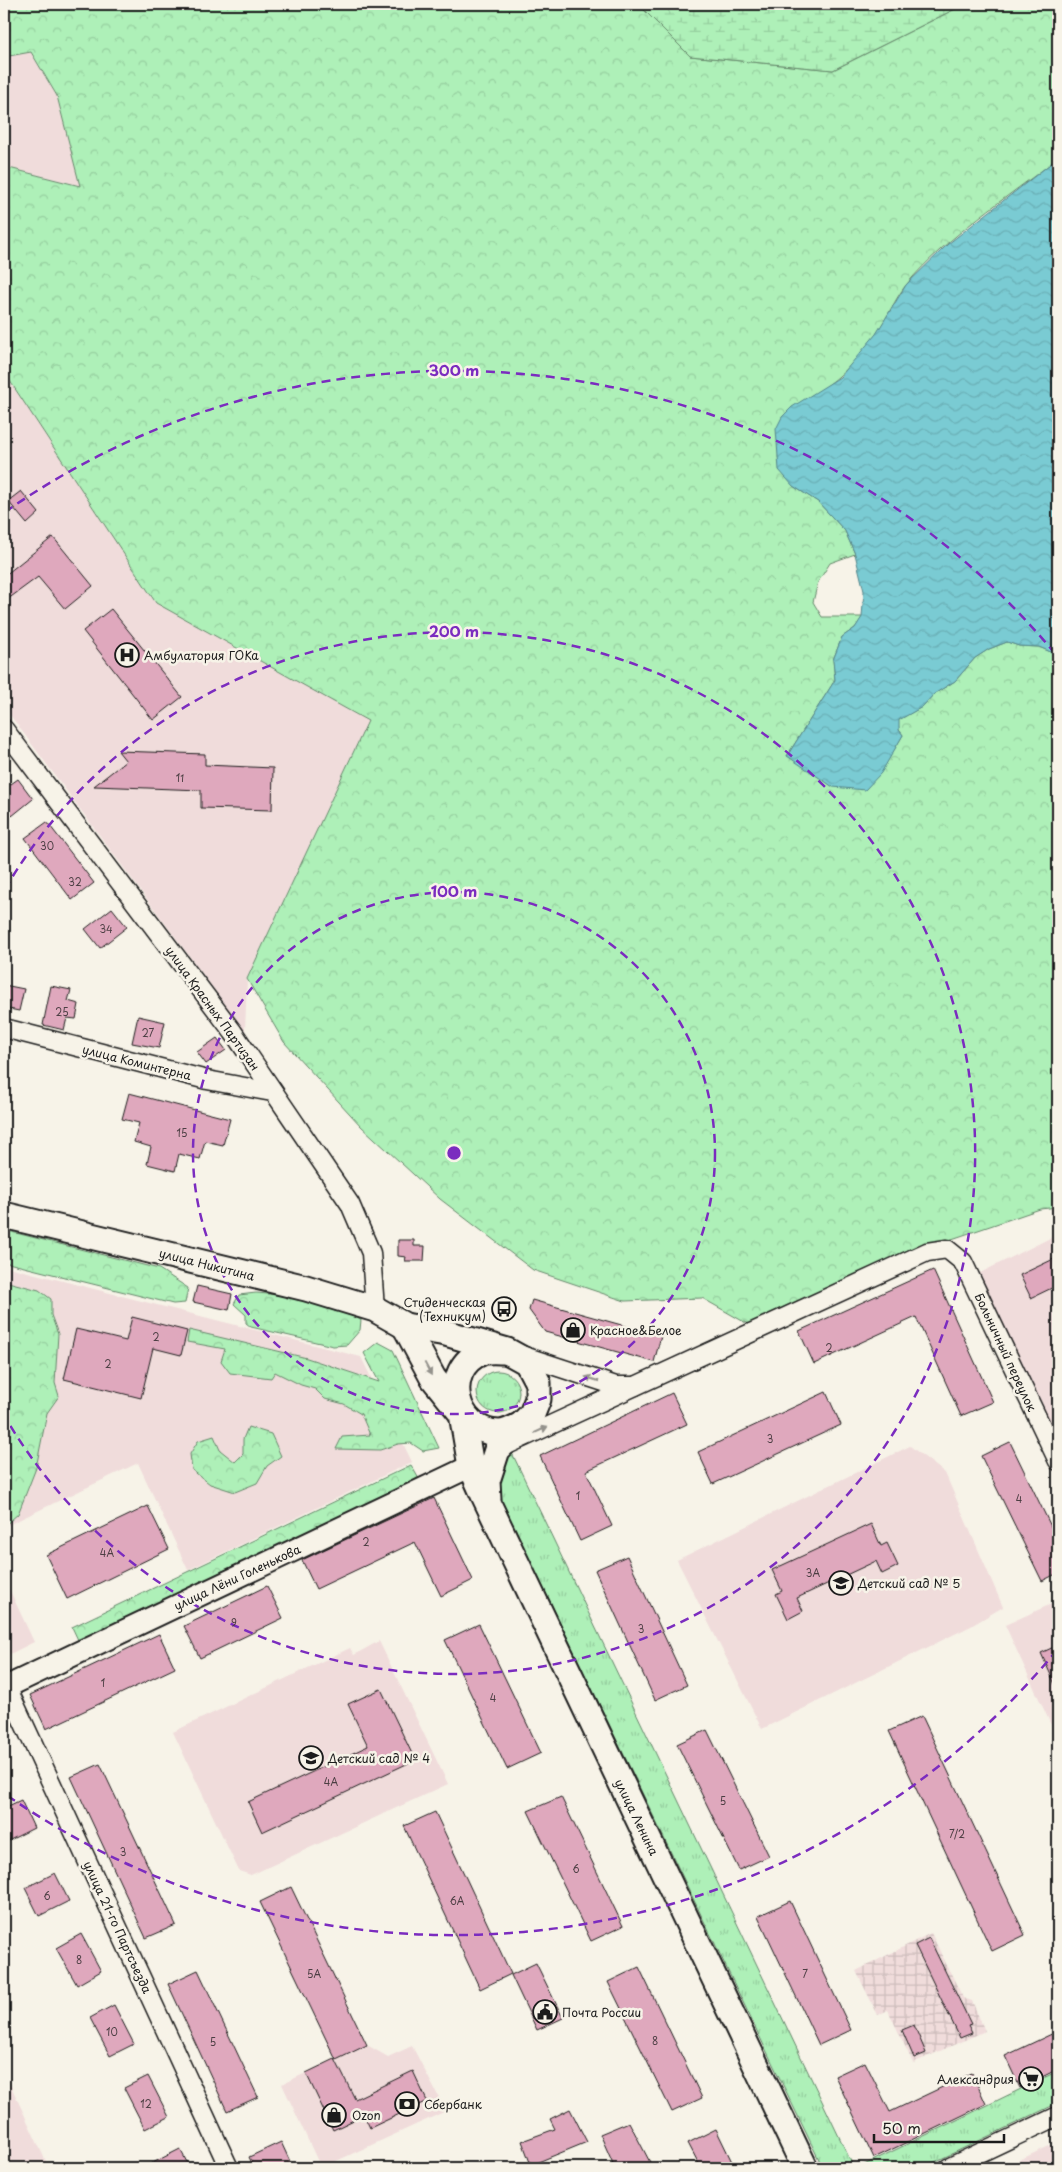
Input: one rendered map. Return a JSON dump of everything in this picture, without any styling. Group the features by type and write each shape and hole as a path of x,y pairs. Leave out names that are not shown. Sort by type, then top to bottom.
{"main road":[{"name":"улица Никитина","path":"4,1215 306,1288 375,1309 405,1326"},
{"path":"405,1326 446,1333 507,1351 527,1362 538,1383 538,1399 532,1414 497,1450 487,1482 488,1504"},
{"path":"405,1326 433,1378 462,1414 478,1428 500,1433 521,1426"},
{"path":"462,1414 455,1390 463,1367 482,1352 507,1351"},
{"name":"улица Ленина","path":"462,1414 471,1466 488,1504 805,2168"}],"street":[{"name":"улица Красных Партизан","path":"4,729 233,1032 350,1204 371,1253 375,1309"},
{"name":"улица Коминтерна","path":"4,1028 207,1080 272,1092"},
{"name":"Больничный переулок","path":"640,1385 927,1252 947,1249 963,1262 1058,1461"},
{"path":"507,1351 616,1386 640,1385"},
{"path":"471,1466 497,1450 640,1385"},
{"name":"улица Лёни Голенькова","path":"5,1687 471,1466"},
{"name":"улица 21-го Партсъезда","path":"5,1687 228,2168"},
{"path":"948,2168 1058,2116"}],"shaded area":[{"path":"31,52 57,96 81,186 9,168 4,173 4,61 9,56"},
{"name":"Амбулатория ГОКа","path":"4,372 156,603 368,721 247,979 245,1031 4,707"},
{"path":"1058,1234 1058,1456 972,1277"},
{"path":"4,1266 361,1357 412,1462 188,1570 138,1463 4,1527"},
{"name":"Детский сад № 5","path":"910,1446 945,1473 1003,1607 971,1626 762,1729 677,1560"},
{"path":"4,1578 34,1642 4,1657"},
{"path":"1058,1601 1058,1740 1005,1625"},
{"name":"Детский сад № 4","path":"379,1641 448,1784 251,1875 239,1871 173,1732 350,1648 354,1655"},
{"path":"931,1933 963,1998 972,2001 985,2031 913,2063 888,2010 878,2015 856,1971"},
{"path":"367,2045 388,2057 412,2046 446,2111 321,2168 282,2084"},
{"path":"4,2071 49,2168 4,2168"},
{"path":"1058,2142 1058,2168 1002,2168"}],"green space":[{"path":"4,4 638,4 690,56 833,70 965,4 1058,4 1058,158 959,234 922,267 902,290 871,342 843,373 818,392 793,486 818,502 845,531 855,554 830,563 818,582 813,602 822,617 863,617 855,628 842,637 833,660 835,680 787,756 892,753 903,735 899,730 898,720 922,707 934,694 955,681 975,658 989,649 1007,642 1019,646 1039,647 1058,655 1058,1207 1040,1209 896,1258 753,1327 702,1298 625,1301 533,1270 440,1199 361,1126 284,1042 247,979 368,721 156,603 4,372 4,173 9,168 80,186 57,96 31,52 9,56 4,47"},
{"path":"638,4 965,4 833,70 690,56"},
{"path":"4,1230 159,1269 188,1288 185,1303 173,1304 4,1262"},
{"path":"4,1281 39,1290 51,1299 51,1315 58,1334 55,1383 59,1396 47,1413 36,1468 18,1514 4,1526"},
{"path":"256,1293 296,1298 336,1310 361,1320 360,1330 347,1345 333,1346 251,1327 246,1323 246,1315 234,1304 239,1295"},
{"path":"189,1330 307,1358 379,1382 364,1353 378,1342 393,1350 439,1448 423,1451 411,1443 398,1444 380,1450 336,1449 342,1437 370,1435 361,1414 344,1404 325,1399 315,1389 301,1385 275,1372 271,1378 230,1373 221,1361 225,1349 187,1342"},
{"path":"502,1371 510,1374 516,1380 519,1392 516,1404 510,1410 494,1413 486,1410 480,1404 477,1388 480,1380 486,1374"},
{"path":"248,1427 271,1434 281,1456 267,1466 257,1483 235,1492 210,1484 192,1470 190,1454 198,1441 214,1436 220,1450 235,1462 243,1454 243,1439"},
{"path":"512,1453 854,2168 823,2168 501,1500 495,1482 502,1460"},
{"path":"411,1465 419,1479 79,1642 72,1627"},
{"path":"1058,2071 1058,2103 922,2168 858,2168"}],"water":[{"path":"1058,158 1058,655 1039,647 1019,646 1007,642 989,649 975,658 955,681 934,694 922,707 899,720 899,730 903,735 881,773 865,790 833,787 787,756 835,680 833,660 842,637 855,628 862,617 864,591 855,554 845,531 818,502 793,486 779,470 776,429 782,417 792,407 840,377 876,334 906,285 948,244"}],"building":[{"path":"21,491 39,513 27,524 8,501"},
{"path":"53,537 93,586 65,609 38,577 4,602 4,576"},
{"path":"111,609 182,697 153,720 83,631"},
{"path":"118,751 205,754 205,765 273,768 272,810 201,808 201,790 94,786 126,761"},
{"path":"18,779 33,799 12,816 4,805 4,789"},
{"path":"47,822 94,883 72,900 25,838"},
{"path":"112,908 127,927 100,948 85,929"},
{"path":"4,985 24,989 19,1011 4,1008"},
{"path":"51,986 71,990 68,1001 79,1004 76,1019 67,1018 64,1030 43,1025"},
{"path":"138,1016 165,1022 159,1048 132,1043"},
{"path":"217,1038 226,1050 206,1064 197,1052"},
{"path":"129,1093 230,1119 223,1145 205,1141 200,1159 179,1154 175,1171 147,1164 151,1147 134,1142 139,1123 122,1119"},
{"path":"398,1240 414,1240 414,1246 425,1246 424,1261 405,1261 406,1257 398,1256"},
{"path":"1058,1257 1058,1285 1031,1298 1020,1275"},
{"path":"933,1270 993,1402 961,1416 916,1317 814,1364 799,1331"},
{"path":"197,1286 232,1294 229,1310 193,1302"},
{"path":"532,1300 661,1336 654,1362 545,1332 529,1310"},
{"path":"132,1317 187,1331 181,1355 153,1348 141,1398 64,1379 76,1329 126,1341"},
{"path":"826,1392 841,1425 713,1484 698,1452"},
{"path":"672,1393 687,1424 586,1471 612,1526 580,1541 540,1456"},
{"path":"1010,1442 1058,1541 1058,1573 1042,1581 981,1456"},
{"path":"434,1498 473,1580 441,1596 415,1542 316,1589 302,1560"},
{"path":"148,1506 169,1549 67,1599 46,1555"},
{"path":"871,1524 881,1546 887,1543 898,1566 882,1574 876,1561 797,1598 803,1611 788,1619 776,1594 782,1591 772,1570"},
{"path":"627,1556 687,1685 655,1700 595,1570"},
{"path":"267,1586 283,1618 200,1658 184,1626"},
{"path":"479,1624 541,1753 507,1769 445,1640"},
{"path":"159,1634 175,1668 46,1729 30,1695"},
{"path":"1058,1645 1058,1691 1041,1653"},
{"path":"381,1689 415,1760 262,1832 248,1802 368,1746 348,1704"},
{"path":"922,1716 1025,1935 992,1951 889,1731"},
{"path":"707,1730 769,1856 739,1870 677,1744"},
{"path":"100,1764 176,1925 146,1938 71,1777"},
{"path":"561,1797 623,1926 591,1941 528,1811"},
{"path":"21,1800 34,1828 4,1843 4,1808"},
{"path":"435,1812 511,1974 480,1989 404,1826"},
{"path":"55,1873 69,1901 39,1916 25,1888"},
{"path":"291,1887 367,2045 336,2060 260,1902"},
{"path":"790,1901 851,2030 819,2045 758,1916"},
{"path":"81,1934 101,1971 77,1985 56,1948"},
{"path":"929,1938 971,2024 968,2025 972,2033 960,2038 915,1945"},
{"path":"536,1963 563,2018 537,2030 511,1975"},
{"path":"639,1967 702,2098 672,2112 608,1982"},
{"path":"198,1970 258,2097 227,2111 168,1984"},
{"path":"114,2005 134,2044 110,2056 90,2018"},
{"path":"914,2025 926,2053 914,2058 902,2030"},
{"path":"1058,2031 1058,2069 1020,2088 1005,2056"},
{"path":"335,2059 355,2099 413,2071 427,2101 370,2128 364,2115 333,2130 306,2073"},
{"path":"865,2062 890,2112 972,2073 986,2104 874,2158 835,2076"},
{"path":"148,2076 169,2117 145,2129 124,2088"},
{"path":"570,2109 587,2142 531,2165 522,2141 555,2129 550,2119"},
{"path":"629,2122 653,2168 615,2168 600,2134"},
{"path":"716,2129 735,2168 701,2168 688,2143"},
{"path":"281,2142 293,2168 254,2168 249,2157"},
{"path":"180,2149 190,2168 143,2168"}],"place":[{"name":"Амбулатория ГОКа","path":"127,655"},
{"name":"Студенческая (Техникум)","path":"504,1309"},
{"name":"Красное&Белое","path":"573,1330"},
{"name":"Детский сад № 5","path":"841,1583"},
{"name":"Детский сад № 4","path":"311,1758"},
{"name":"Почта России","path":"545,2012"},
{"name":"Александрия","path":"1031,2079"},
{"name":"Сбербанк","path":"407,2104"},
{"name":"Ozon","path":"334,2115"}]}
